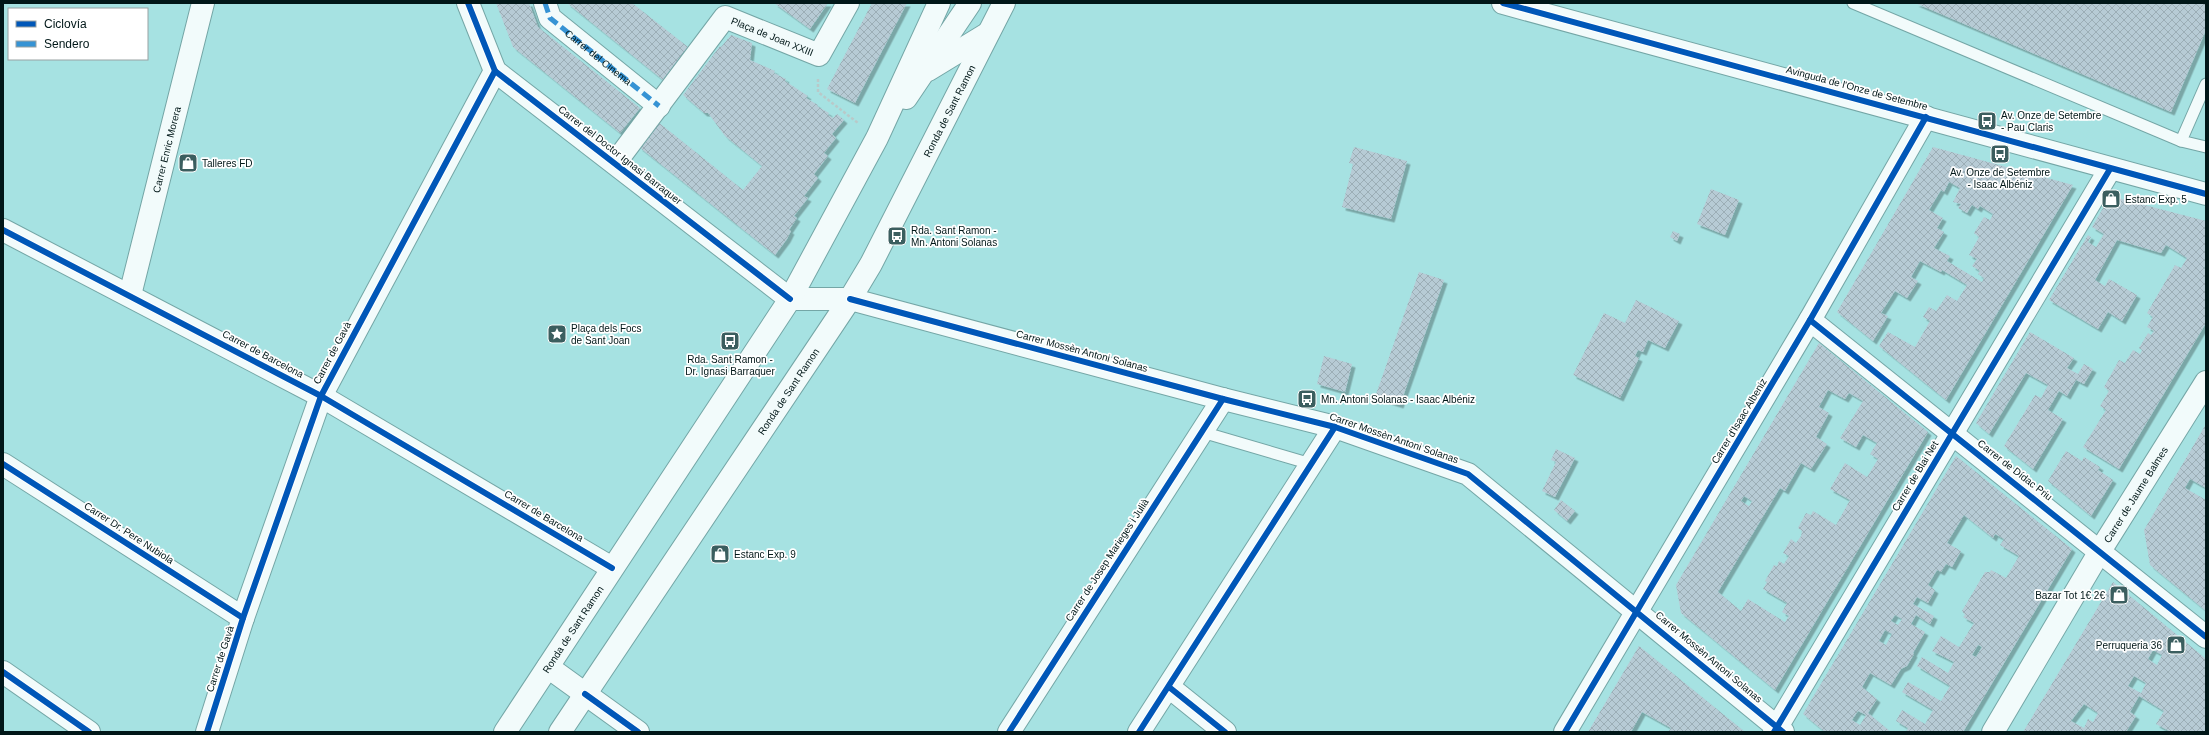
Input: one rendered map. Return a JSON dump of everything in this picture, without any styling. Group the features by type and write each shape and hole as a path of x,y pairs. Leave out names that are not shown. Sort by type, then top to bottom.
{"street":[{"name":"Carrer Enric Morera","path":"130,295 203,3"},
{"path":"468,3 495,71"},
{"name":"Carrer del Cinema","path":"545,3 550,18 659,106"},
{"path":"819,55 848,3"},
{"name":"Ronda de Sant Ramon","path":"505,732 790,299 877,138 939,3"},
{"name":"Ronda de Sant Ramon","path":"877,138 924,73 970,3"},
{"name":"Ronda de Sant Ramon","path":"560,732 850,299 871,264 1004,3"},
{"name":"Avinguda de l'Onze de Setembre","path":"1503,3 2206,194"},
{"name":"Plaça de Joan XXIII","path":"659,106 725,18 819,55"},
{"name":"Ronda de Sant Ramon","path":"924,73 987,34"},
{"name":"Carrer del Doctor Ignasi Barraquer","path":"495,71 790,299"},
{"name":"Carrer de Gavà","path":"207,732 243,618 321,396 495,71"},
{"path":"615,163 659,106"},
{"name":"Carrer d'Isaac Albeniz","path":"1565,732 1810,320 1926,117"},
{"name":"Carrer de Blai Net","path":"1778,730 2110,169"},
{"name":"Carrer de Barcelona","path":"6,238 130,295 321,396 612,568"},
{"name":"Carrer Mossèn Antoni Solanas","path":"790,299 850,299 1222,399 1335,427 1468,474 1637,611 1778,730"},
{"name":"Carrer de Dídac Priu","path":"1810,320 2206,637"},
{"name":"Carrer de Jaume Balmes","path":"1993,732 2100,551 2206,382"},
{"name":"Carrer de Josep Marieges i Julià","path":"1009,732 1222,399"},
{"path":"1139,732 1335,427"},
{"name":"Carrer Dr. Pere Nubiola","path":"3,464 243,618"},
{"path":"548,667 585,694 617,725 638,732"},
{"path":"3,672 89,732"},
{"path":"1169,686 1225,732"}],"lane":[{"path":"1853,3 2181,140 2206,147"},
{"path":"2181,140 2206,84"},
{"path":"1202,432 1311,464"}],"path":[{"path":"819,55 818,92 877,138"}],"building":[{"path":"496,3 529,3 538,27 640,108 620,133 513,47"},
{"path":"567,3 632,3 688,47 663,80"},
{"path":"774,3 828,3 810,29"},
{"path":"872,3 907,3 855,103 827,89"},
{"path":"1915,3 2206,3 2206,30 2171,112"},
{"path":"731,35 752,43 750,60 775,71 774,73 786,79 785,81 808,96 806,98 829,113 828,115 833,118 837,114 844,120 832,134 836,138 824,153 828,156 814,174 818,178 804,196 808,198 794,216 797,218 789,230 791,231 775,255 639,147 658,122 743,190 762,166 725,136 708,113 704,113 683,95 720,46 721,47"},
{"path":"1354,147 1407,161 1391,219 1342,207 1353,164 1349,163"},
{"path":"1933,147 2073,185 1946,400 1879,346 1888,332 1915,347 1930,321 1923,317 1929,307 1936,311 1947,295 1957,301 1967,285 1942,270 1941,272 1920,261 1911,277 1918,281 1907,298 1895,291 1881,313 1888,316 1873,341 1837,312","holes":["1949,182 1960,188 1953,202 1961,204 1958,208 1967,213 1972,205 1978,209 1980,206 1993,214 1990,220 1984,217 1974,233 1979,237 1969,255 1977,259 1972,266 1980,271 1978,274 1984,278 1982,282 1947,261 1950,256 1934,248 1944,232 1937,228 1943,218 1929,210 1941,190 1944,192"]},
{"path":"1711,189 1739,200 1725,235 1697,224"},
{"path":"2110,196 2206,221 2206,265 2204,268 2206,269 2206,323 2119,469 2083,447 2106,410 2100,406 2109,391 2104,387 2119,360 2125,363 2133,350 2140,354 2142,350 2139,348 2148,333 2151,335 2154,331 2147,327 2153,317 2147,313 2175,265 2181,268 2187,258 2166,245 2161,253 2117,240 2095,280 2105,286 2109,279 2137,295 2122,321 2108,312 2098,329 2049,300 2088,235 2091,237 2088,242 2096,247 2104,234 2092,227"},
{"path":"1673,231 1680,234 1677,241 1670,237"},
{"path":"1419,272 1444,280 1400,405 1375,397"},
{"path":"1636,300 1679,321 1665,348 1648,340 1643,352 1638,350 1635,356 1639,358 1620,398 1573,375 1604,313 1625,323"},
{"path":"2030,332 2074,358 2067,368 2078,374 2084,364 2093,369 2084,384 2076,380 2067,396 2059,391 2048,410 2063,419 2033,469 2004,446 2035,395 2041,398 2048,385 2026,373 1989,434 1976,423"},
{"path":"1819,343 1928,432 1775,690 1681,613 1676,585","holes":["1828,390 1845,399 1849,393 1863,401 1840,438 1856,447 1863,435 1877,443 1870,454 1878,459 1867,477 1845,463 1830,489 1850,500 1836,525 1813,511 1811,515 1806,513 1798,528 1802,531 1801,536 1796,543 1791,539 1783,553 1789,556 1784,564 1779,561 1777,566 1774,565 1765,581 1767,582 1763,589 1787,603 1782,612 1789,616 1785,622 1748,599 1741,611 1718,592 1780,488 1785,491 1801,463 1811,469 1827,444 1816,437 1829,413 1819,407","1744,496 1752,501 1749,506 1741,501"]},
{"path":"1324,356 1352,364 1345,392 1317,384"},
{"path":"2206,424 2206,488 2190,479 2185,488 2206,500 2206,611 2150,565 2144,530"},
{"path":"1556,449 1575,458 1555,497 1542,491 1556,462 1551,460"},
{"path":"2066,451 2082,461 2084,457 2100,467 2098,470 2113,480 2091,516 2048,481"},
{"path":"1956,456 2072,549 1963,732 1906,732 1908,728 1896,721 1902,710 1925,724 1933,710 1902,692 1908,682 1941,701 1950,686 1917,666 1922,657 1948,673 1954,662 1932,651 1941,636 1959,647 1974,623 1963,617 1965,615 1962,611 1985,572 1990,572 1991,570 2006,578 2019,556 2000,545 2004,539 1995,534 1993,538 1964,515 1947,543 1961,551 1952,567 1946,564 1941,572 1937,570 1928,585 1935,590 1928,603 1917,597 1913,604 1934,616 1930,624 1916,615 1911,624 1925,632 1907,666 1901,669 1891,685 1870,673 1862,687 1877,699 1868,713 1891,732 1825,732 1803,714","holes":["1895,615 1902,619 1898,625 1891,621","1885,630 1892,634 1886,645 1879,641","1978,645 1982,647 1976,657 1972,655","1858,711 1866,715 1860,725 1852,720"]},
{"path":"1561,500 1575,511 1567,521 1554,510"},
{"path":"2113,582 2206,659 2206,732 2171,732 2156,724 2164,711 2139,696 2130,712 2136,716 2126,732 2023,732","holes":["2153,650 2162,655 2157,665 2148,659","2134,676 2146,683 2141,693 2128,686","2084,704 2098,713 2093,722 2088,719 2084,728 2071,721"]},
{"path":"1639,646 1745,732 1668,732 1671,728 1642,712 1631,732 1588,732"}],"marked path":[{"path":"545,3 550,18 659,106"}],"cycle path":[{"path":"468,3 495,71 790,299"},
{"path":"1503,3 2206,194"},
{"path":"207,732 243,618 321,396 495,71"},
{"path":"1565,732 1810,320 1926,117"},
{"path":"1774,732 2110,169"},
{"path":"3,230 321,396 612,568"},
{"path":"850,299 1223,399 1335,427 1468,474 1783,732"},
{"path":"1810,320 2206,637"},
{"path":"1009,732 1223,399"},
{"path":"1139,732 1335,427"},
{"path":"3,464 243,618"},
{"path":"3,672 89,732"},
{"path":"1169,687 1225,732"},
{"path":"585,694 638,732"}],"place":[{"name":"Av. Onze de Setembre - Pau Claris","path":"1987,121"},
{"name":"Av. Onze de Setembre - Isaac Albéniz","path":"2000,154"},
{"name":"Talleres FD","path":"188,163"},
{"name":"Estanc Exp. 5","path":"2111,199"},
{"name":"Rda. Sant Ramon - Mn. Antoni Solanas","path":"897,236"},
{"name":"Plaça dels Focs de Sant Joan","path":"557,334"},
{"name":"Rda. Sant Ramon - Dr. Ignasi Barraquer","path":"730,341"},
{"name":"Mn. Antoni Solanas - Isaac Albéniz","path":"1307,399"},
{"name":"Estanc Exp. 9","path":"720,554"},
{"name":"Bazar Tot 1€ 2€","path":"2119,595"},
{"name":"Perruqueria 36","path":"2176,645"}]}
